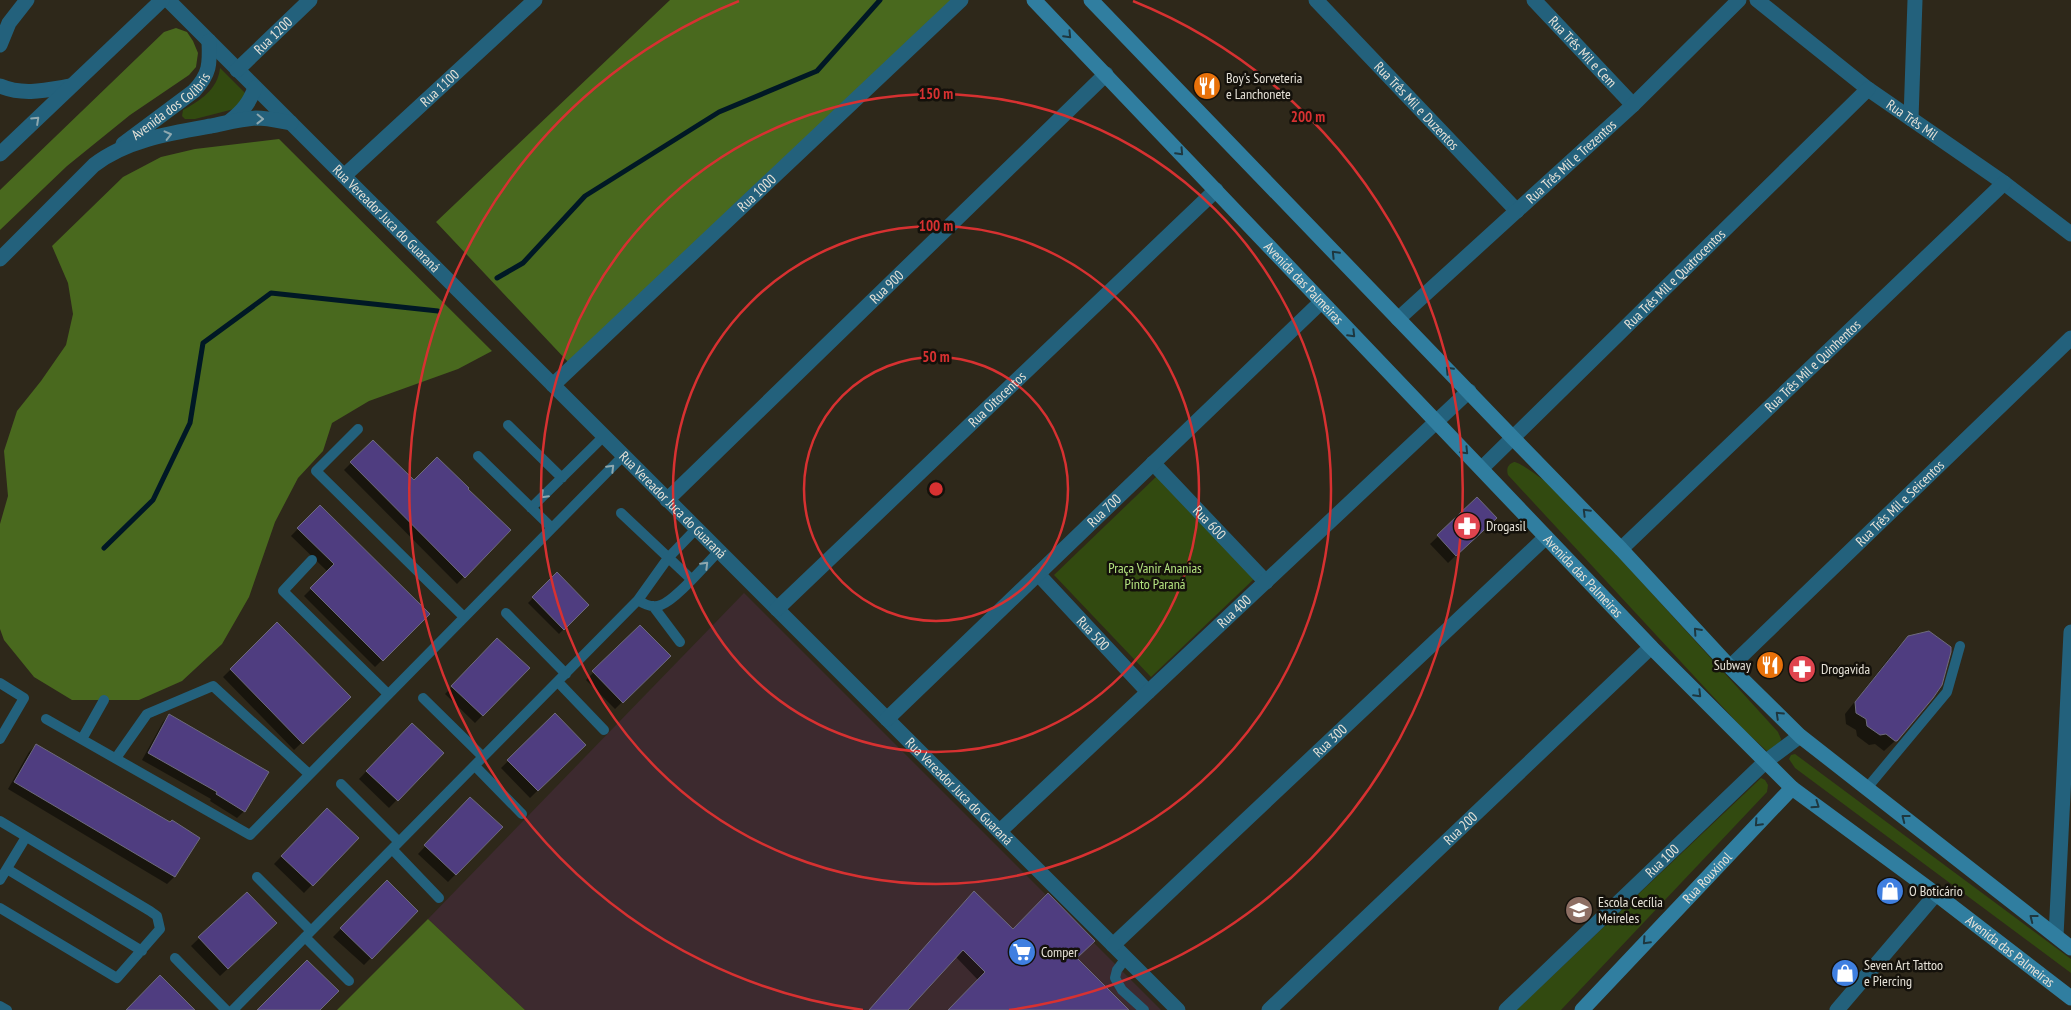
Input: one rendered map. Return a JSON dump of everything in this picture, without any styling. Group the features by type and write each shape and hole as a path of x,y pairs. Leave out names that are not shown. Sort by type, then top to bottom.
{"street":[{"path":"0,45 9,23 26,0"},
{"path":"0,154 162,0"},
{"name":"Rua Vereador Juca do Guaraná","path":"168,0 1178,1010"},
{"name":"Rua 1200","path":"237,70 310,0"},
{"name":"Rua 1100","path":"344,176 535,0"},
{"name":"Rua 1000","path":"553,385 961,0"},
{"name":"Avenida das Palmeiras","path":"1034,0 1651,647 1792,788 1936,894 2071,998"},
{"path":"1091,0 1513,438 1622,548 1730,667 1800,736 2071,948"},
{"name":"Rua Três Mil e Duzentos","path":"1316,0 1517,211"},
{"name":"Rua Três Mil e Cem","path":"1534,0 1632,105"},
{"name":"Rua Três Mil e Trezentos","path":"1398,318 1632,105 1739,0"},
{"name":"Rua Três Mil","path":"1757,0 1868,89 2004,183 2071,234"},
{"path":"1911,119 1915,0"},
{"name":"Avenida dos Colibris","path":"0,259 94,166 194,91 203,82 209,64 209,41"},
{"name":"Rua 900","path":"668,500 1106,74"},
{"path":"0,86 13,92 35,92 71,86"},
{"path":"229,122 241,113 256,88"},
{"name":"Rua Três Mil e Quatrocentos","path":"1482,468 1868,89"},
{"name":"Avenida dos Colibris","path":"106,157 152,139 229,122 257,118 291,123"},
{"name":"Rua Três Mil e Quinhentos","path":"1622,548 2004,183"},
{"name":"Rua Oitocentos","path":"777,609 1216,190"},
{"name":"Rua 700","path":"887,719 1321,302"},
{"name":"Rua Três Mil e Seicentos","path":"1730,667 2071,338"},
{"name":"Rua 400","path":"1000,831 1469,391"},
{"name":"Rua 600","path":"1153,463 1266,582"},
{"name":"Rua 300","path":"1113,944 1546,537"},
{"name":"Rua 500","path":"1038,574 1148,692"},
{"path":"2056,936 2071,632"},
{"name":"Rua 200","path":"1269,1010 1651,647"},
{"name":"Rua 100","path":"1506,1010 1765,762 1800,736"},
{"name":"Rua Rouxinol","path":"1582,1010 1792,788"},
{"path":"1837,1010 1936,894"}],"lane":[{"path":"508,425 562,478"},
{"path":"358,429 316,471 464,617"},
{"path":"531,508 604,436"},
{"path":"478,456 552,528"},
{"path":"46,719 250,834 623,456"},
{"path":"622,514 692,579"},
{"path":"233,1010 638,600 668,558 696,529"},
{"path":"638,600 644,605 653,606 671,600 719,551"},
{"path":"312,560 282,591 388,694"},
{"path":"653,606 680,642"},
{"path":"506,613 566,674"},
{"path":"1867,788 1947,692 1960,646"},
{"path":"558,682 604,730"},
{"path":"0,684 24,698 0,739"},
{"path":"116,758 147,714 213,686 309,774"},
{"path":"422,698 483,758"},
{"path":"82,739 104,700"},
{"path":"475,766 522,814"},
{"path":"341,784 396,845 439,898"},
{"path":"0,821 157,916 160,929 117,978 0,908"},
{"path":"0,880 26,837"},
{"path":"7,869 142,951"},
{"path":"257,877 349,981"},
{"path":"175,958 226,1010"},
{"path":"1126,958 1117,970 1115,978 1122,990 1144,1010"},
{"path":"0,1006 7,1010"}],"shaded area":[{"path":"744,593 1161,1010 525,1010 428,919"}],"green space":[{"path":"670,0 952,0 569,363 436,222"},
{"path":"176,28 187,32 193,41 198,53 196,67 189,75 130,115 67,166 0,230 0,190 164,32"},
{"path":"220,68 245,93 245,98 234,109 195,119 185,119 182,116 183,110 207,94 216,82"},
{"path":"279,139 492,351 458,369 369,401 332,423 323,451 298,478 275,522 249,597 222,644 182,681 139,700 72,700 34,677 4,640 0,629 0,524 8,496 4,451 17,411 66,345 73,314 68,283 52,246 123,177 161,157 195,149"},
{"path":"1514,462 1557,489 1778,732 1781,739 1779,748 1769,753 1744,730 1508,475 1508,467"},
{"name":"Praça Vanir Ananias Pinto Paraná","path":"1158,475 1255,578 1151,677 1054,575"},
{"path":"1795,754 2071,959 2071,973 1795,768 1789,759 1791,755"},
{"path":"1761,778 1768,785 1767,792 1561,1010 1516,1010"},
{"path":"428,919 525,1010 337,1010"}],"building":[{"path":"373,440 414,480 437,457 511,530 465,578 350,462"},
{"name":"Drogasil","path":"1477,497 1497,518 1456,556 1437,535"},
{"path":"320,505 430,614 383,661 310,588 334,564 297,528"},
{"path":"557,572 589,605 564,630 532,597"},
{"path":"277,622 351,697 303,744 230,669"},
{"path":"640,625 671,656 623,703 592,671"},
{"path":"1929,631 1951,647 1942,685 1897,741 1895,741 1886,734 1880,735 1867,726 1866,719 1856,713 1855,702 1908,636"},
{"path":"497,638 530,668 483,716 451,686"},
{"path":"555,713 586,745 538,791 507,760"},
{"path":"169,714 269,772 245,812 216,794 217,792 148,753"},
{"path":"412,723 444,753 398,801 366,771"},
{"path":"36,744 170,822 172,820 200,838 175,877 14,782"},
{"path":"470,797 503,827 456,875 424,845"},
{"path":"327,808 359,838 313,886 281,856"},
{"path":"387,880 418,911 372,959 340,928"},
{"name":"Comper","path":"974,891 1013,929 1048,893 1095,941 1077,958 1129,1010 948,1010 985,972 963,950 908,1010 869,1010"},
{"path":"247,892 277,923 228,969 198,937"},
{"path":"307,960 339,991 320,1010 257,1010"},
{"path":"160,975 195,1010 126,1010"}],"waterway":[{"path":"497,278 523,263 585,196 719,112 817,71 880,0"},
{"path":"104,548 153,500 190,423 203,343 271,293 438,311"}],"place":[{"name":"Boy's Sorveteria e Lanchonete","path":"1207,86"},
{"name":"Drogasil","path":"1467,526"},
{"name":"Subway","path":"1770,665"},
{"name":"Drogavida","path":"1802,669"},
{"name":"O Boticário","path":"1890,891"},
{"name":"Escola Cecília Meireles","path":"1579,910"},
{"name":"Comper","path":"1022,952"},
{"name":"Seven Art Tattoo e Piercing","path":"1845,973"}]}
